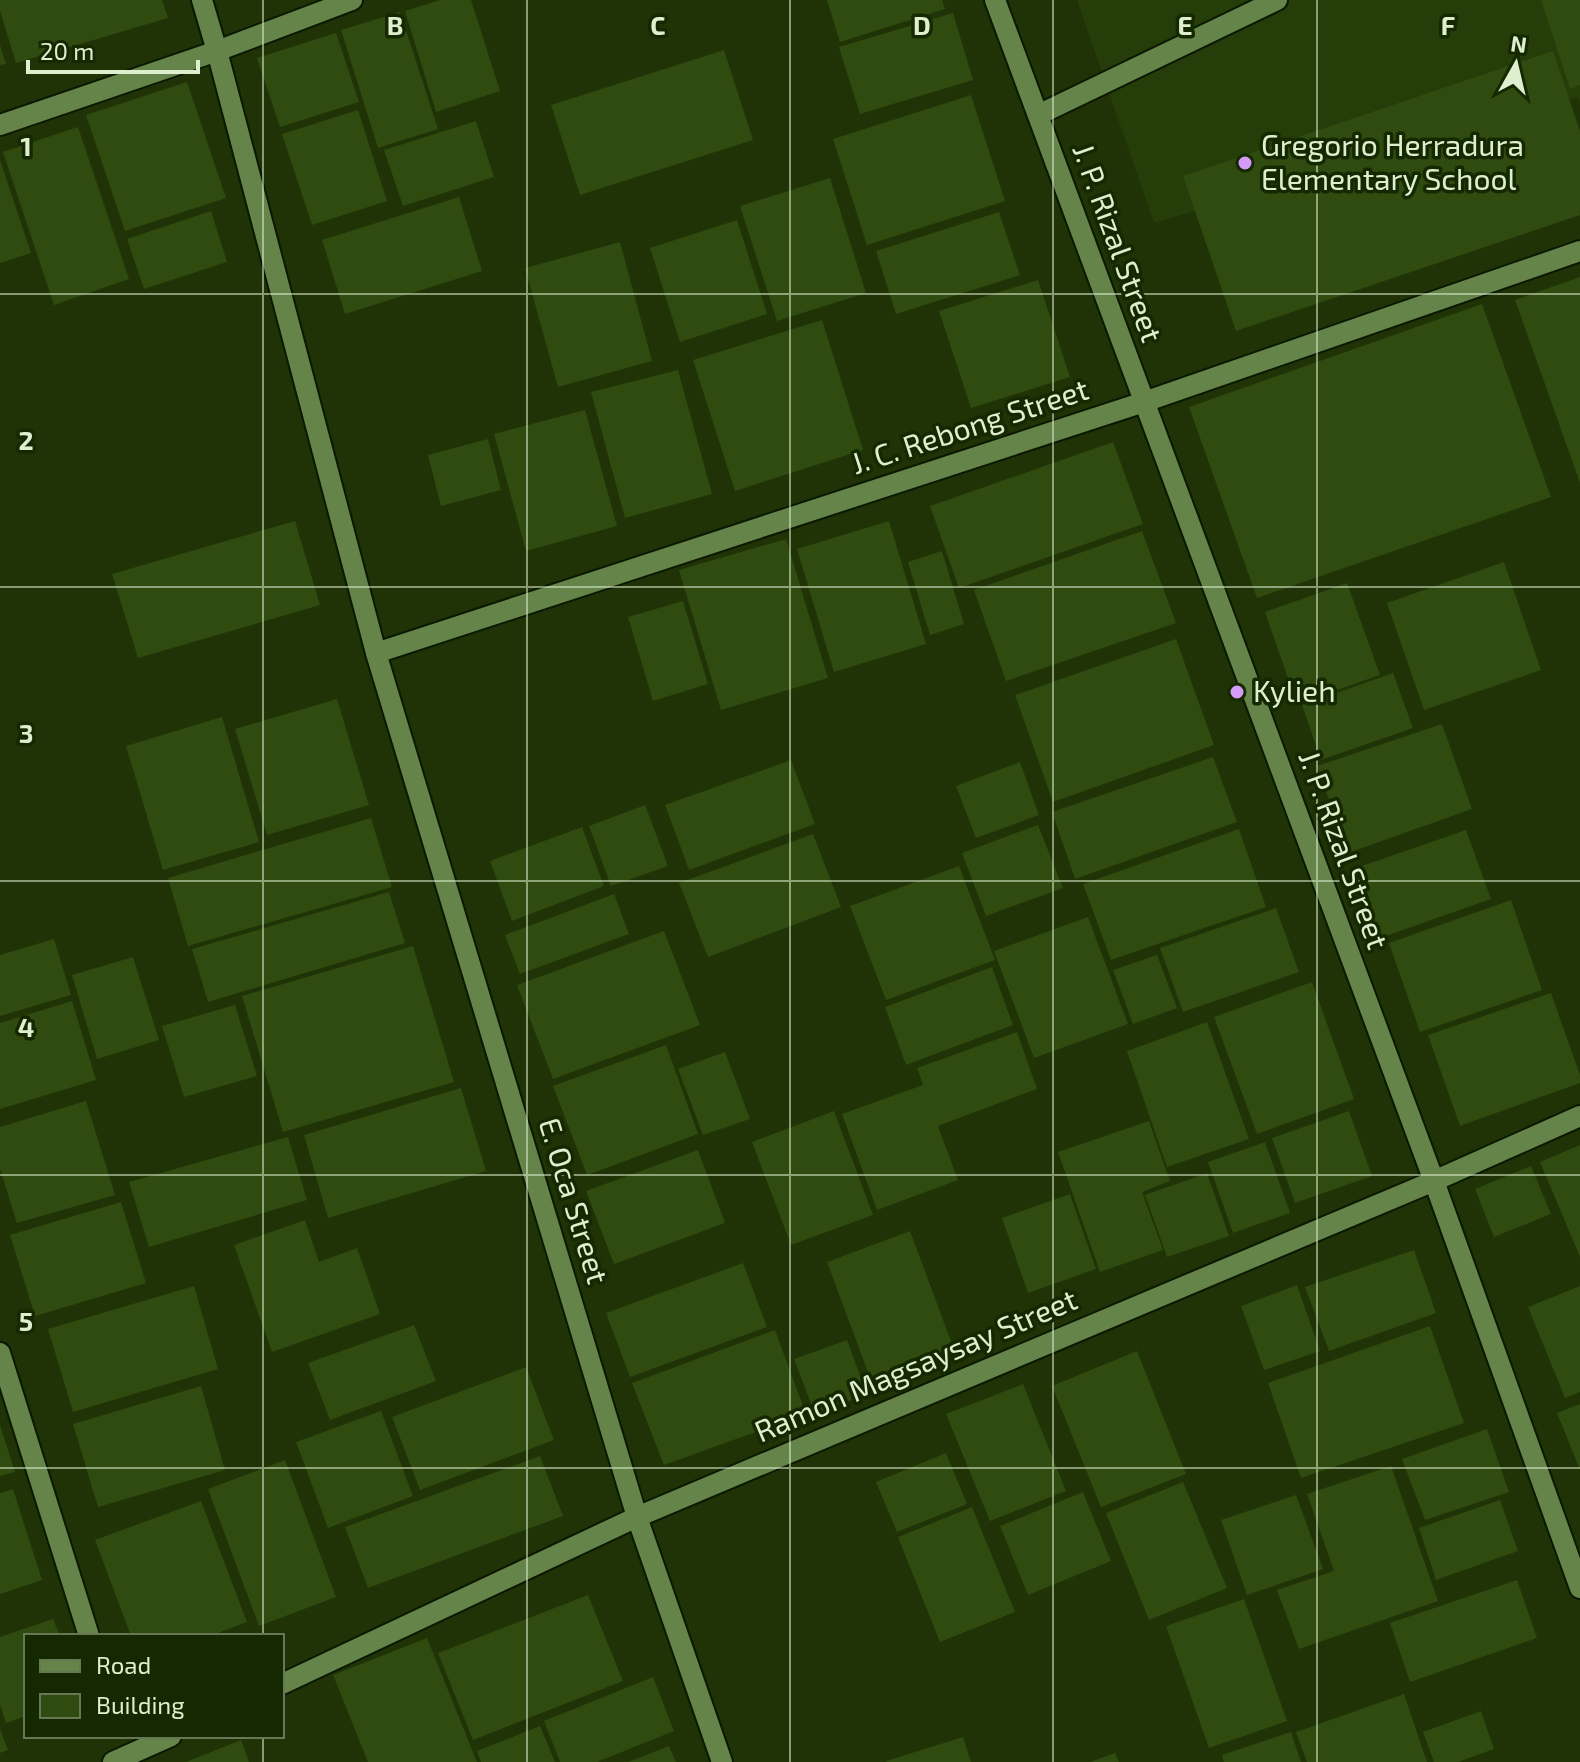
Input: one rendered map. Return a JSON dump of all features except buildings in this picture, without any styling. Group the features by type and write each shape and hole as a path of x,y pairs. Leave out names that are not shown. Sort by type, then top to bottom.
{"street":[{"name":"E. Oca Street","path":"202,0 376,653 637,1517 722,1762"},
{"path":"0,125 217,51 352,0"},
{"name":"J. P. Rizal Street","path":"995,0 1434,1181 1580,1588"},
{"path":"1038,115 1277,0"},
{"name":"J. C. Rebong Street","path":"376,653 1144,402 1580,251"},
{"name":"Ramon Magsaysay Street","path":"284,1683 637,1517 1434,1181 1580,1116"},
{"path":"0,1353 88,1634"},
{"path":"121,1738 120,1759 167,1738"}],"shaded area":[{"name":"Gregorio Herradura Elementary School","path":"1077,0 1580,0 1580,102 1577,97 1154,223"}],"place":[{"name":"Gregorio Herradura Elementary School","path":"1245,163"},
{"name":"Kylieh","path":"1237,692"}]}
